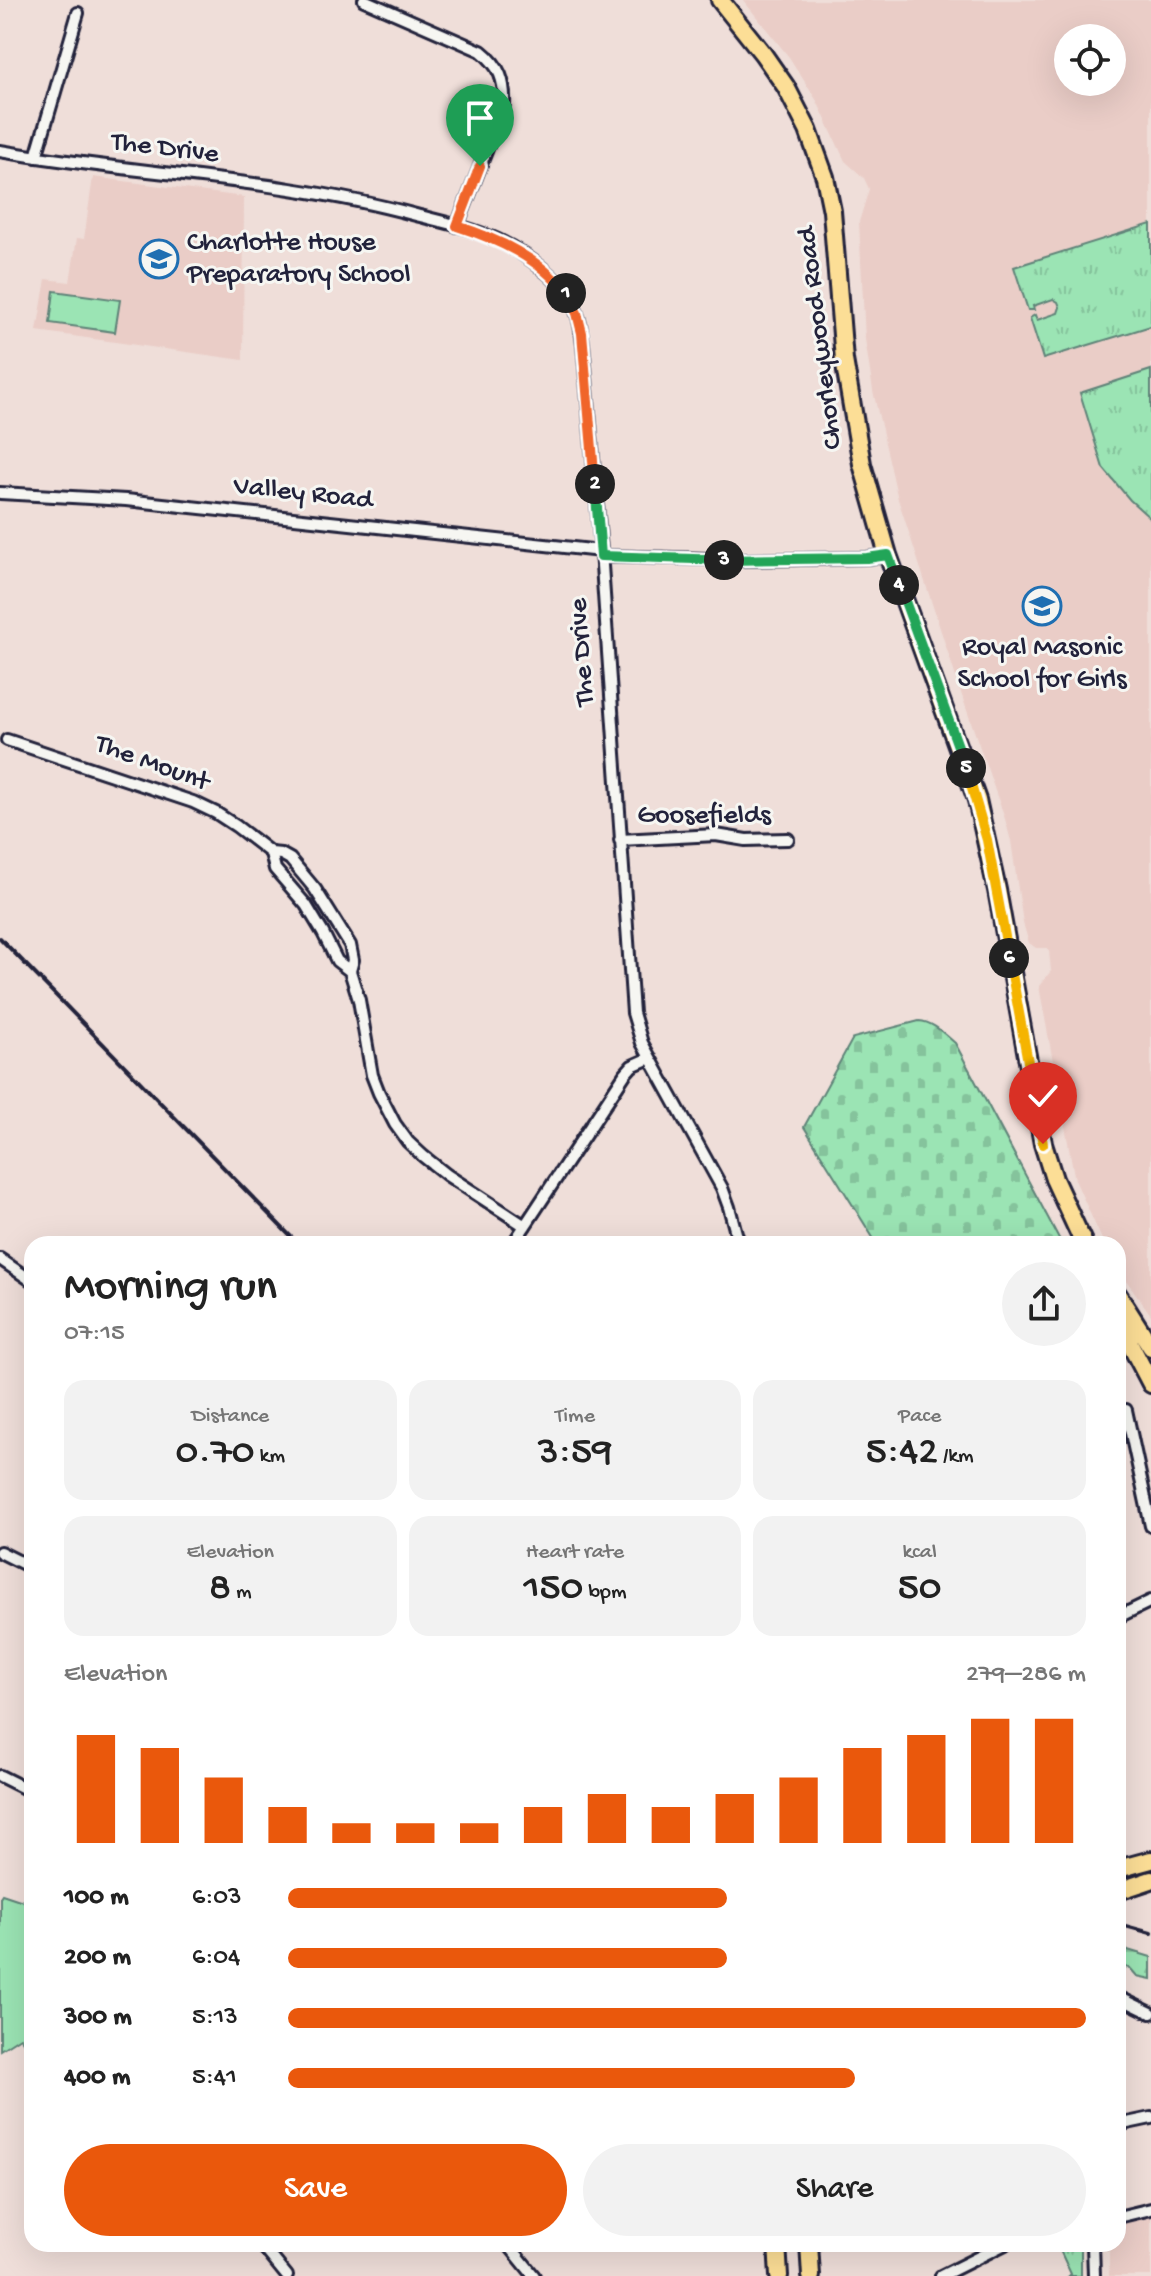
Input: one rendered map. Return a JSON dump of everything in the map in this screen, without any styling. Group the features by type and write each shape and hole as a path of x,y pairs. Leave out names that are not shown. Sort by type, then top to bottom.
{"main road":[{"name":"Chorleywood Road","path":"720,0 786,87 808,130 825,177 832,211 847,375 862,464 888,555 977,800 997,890 1043,1144 1054,1179 1080,1236"},
{"path":"1126,1308 1151,1347"},
{"path":"1126,1336 1151,1384"},
{"path":"1126,1867 1151,1860"},
{"path":"1126,1888 1151,1880"},
{"path":"778,2252 779,2276"},
{"path":"810,2252 811,2276"}],"street":[{"path":"364,0 481,51 500,71 505,87 504,105 457,226"},
{"path":"36,157 78,13"},
{"name":"The Drive","path":"0,151 353,199 485,235 511,247 544,270 571,299 583,344 633,1013 642,1043 722,1188 737,1236"},
{"name":"Valley Road","path":"0,493 126,500 601,554 745,560 888,555"},
{"name":"The Mount","path":"7,740 193,802 236,826 271,853 290,859 315,889 350,945 353,960 350,971 359,1000 372,1075 395,1124 408,1142 447,1175 525,1226"},
{"name":"Goosefields","path":"620,840 716,835 746,840 788,839"},
{"name":"The Mount","path":"271,853 275,869 306,905 337,961 350,971"},
{"path":"518,1236 625,1074 632,1066 650,1058"},
{"path":"0,1259 24,1276"},
{"path":"1126,1410 1151,1526"},
{"path":"0,1552 24,1564"},
{"path":"1126,1613 1151,1601"},
{"path":"0,1776 24,1788"},
{"path":"1126,2001 1151,2013"},
{"path":"1126,2123 1151,2118"},
{"path":"1126,2215 1151,2209"},
{"path":"268,2252 287,2276"},
{"path":"514,2252 534,2276"},
{"path":"941,2276 989,2252"},
{"path":"1093,2252 1094,2276"}],"shaded area":[{"name":"Royal Masonic School for Girls","path":"743,0 1151,0 1151,1315 1126,1280 1126,1236 1100,1236 1075,1180 1039,986 1051,971 1049,951 1029,943 1005,819 898,499 873,391 865,339 859,222 869,189 864,178 845,161 817,101 789,57"},
{"name":"Charlotte House Preparatory School","path":"93,177 244,197 243,360 37,331 46,279 70,282 77,238 84,239"},
{"path":"1151,2214 1151,2276 1109,2276 1109,2252 1126,2252 1126,2219"}],"green space":[{"path":"1151,224 1151,326 1043,359 1030,318 1035,315 1037,320 1058,313 1060,307 1053,299 1033,306 1034,310 1028,310 1014,267"},
{"path":"54,291 120,300 115,332 50,323"},
{"path":"1151,370 1151,519 1103,468 1080,393"},
{"path":"919,1021 934,1026 955,1043 1058,1236 872,1236 804,1127 853,1038"},
{"path":"2,1894 24,1901 24,2043 20,2037 0,2050"},
{"path":"1126,1949 1151,1957 1151,1979 1137,1976 1126,1967"},
{"path":"1061,2252 1081,2252 1081,2276 1069,2276 1071,2274"}],"railway":[{"path":"0,938 290,1236"},
{"path":"1126,1926 1151,1933"}],"place":[{"name":"Charlotte House Preparatory School","path":"159,259"},
{"name":"Royal Masonic School for Girls","path":"1042,606"}],"route":[{"path":"480,166 457,226 511,247 544,270 563,288 577,313 582,333 601,556 745,560 888,555 977,800 997,890 1043,1144"}]}
